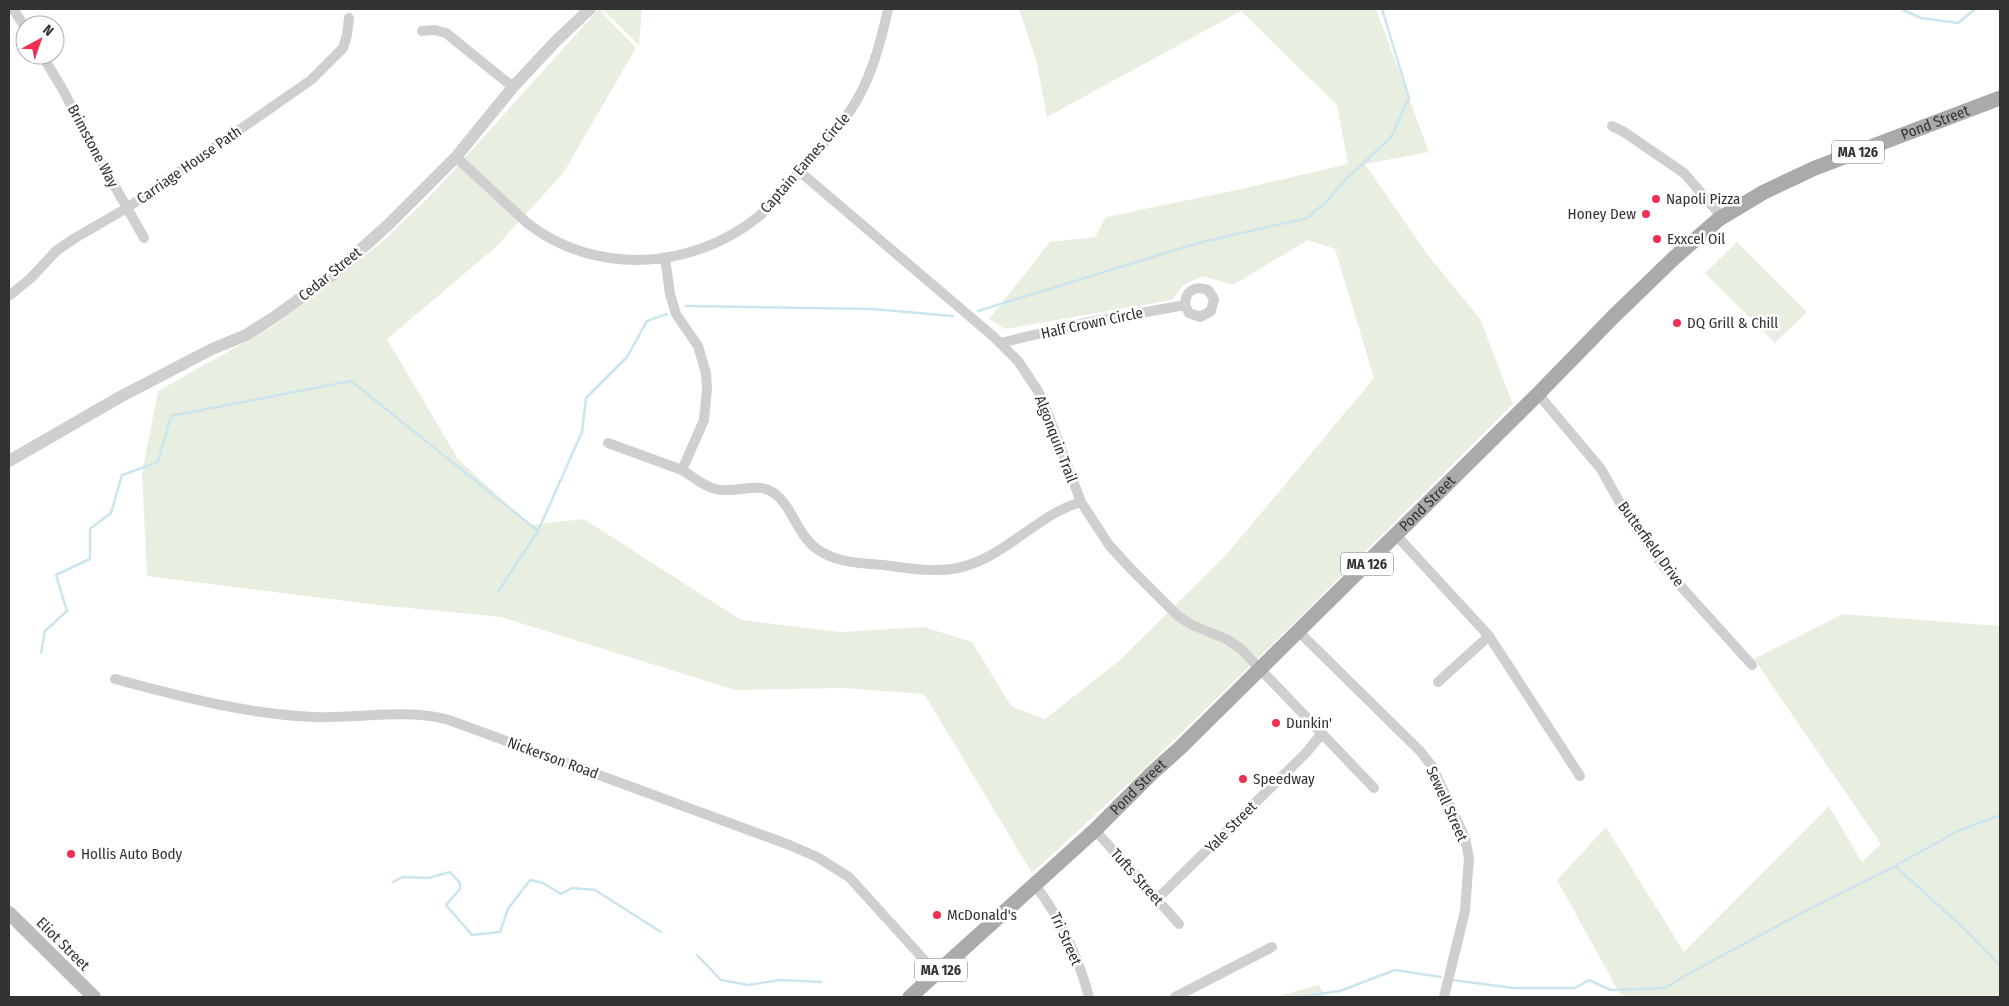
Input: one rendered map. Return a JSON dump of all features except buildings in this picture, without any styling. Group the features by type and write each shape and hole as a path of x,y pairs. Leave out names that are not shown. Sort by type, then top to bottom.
{"main road":[{"name":"Pond Street","path":"910,997 1095,830 1299,632 1651,279 1722,217 1764,192 1815,168 2000,98"},
{"name":"Eliot Street","path":"9,913 94,997"}],"street":[{"name":"Cedar Street","path":"9,460 120,397 212,349 246,335 273,318 338,270 388,226 456,157 513,87 556,40 590,9"},
{"name":"Captain Eames Circle","path":"456,157 527,223 570,248 604,258 620,260 665,258 705,248 732,235 760,215 834,132 858,98 874,62 888,9"},
{"name":"Carriage House Path","path":"9,296 31,278 56,251 128,208 311,80 342,48 347,36 349,18"},
{"path":"422,31 435,30 446,33 513,87"},
{"name":"Brimstone Way","path":"48,65 64,90 92,146 144,238"},
{"path":"1612,126 1624,132 1684,173 1722,217"},
{"name":"Algonquin Trail","path":"799,170 1000,343 1018,361 1038,391 1081,502 1100,533 1119,557 1178,616 1192,625 1226,639 1240,648 1374,788"},
{"path":"665,258 670,294 676,314 698,346 706,373 707,388 704,420 682,470"},
{"name":"Half Crown Circle","path":"1000,343 1085,323 1185,305"},
{"name":"Butterfield Drive","path":"1538,394 1601,469 1625,512 1667,571 1752,665"},
{"path":"608,443 682,470 716,489 736,491 758,486 774,493 782,500 809,543 829,556 851,562 931,570 958,568 986,558 1060,509 1081,502"},
{"path":"1396,535 1489,636 1580,776"},
{"name":"Sewell Street","path":"1299,632 1432,766 1465,838 1469,858 1465,911 1444,997"},
{"path":"1438,682 1489,636"},
{"name":"Nickerson Road","path":"115,680 210,704 267,712 313,717 419,714 449,720 817,857 849,877 937,974"},
{"name":"Yale Street","path":"1157,899 1177,882 1306,753 1319,737 1320,730"},
{"name":"Tufts Street","path":"1095,830 1179,924"},
{"name":"Tri Street","path":"1035,885 1051,906 1065,932 1089,997"},
{"path":"1174,997 1272,947"}],"green space":[{"path":"599,9 636,48 564,172 496,247 387,339 458,459 530,525 584,519 741,620 840,632 924,627 972,642 1011,706 1045,719 1120,660 1226,555 1374,378 1335,249 1308,240 1233,285 1203,276 1183,285 1172,300 1005,329 989,319 1050,242 1095,237 1106,217 1241,189 1348,164 1337,105 1241,11 1047,117 1036,60 1019,9 1376,9 1429,152 1365,164 1427,254 1480,319 1513,404 1215,700 1032,873 924,694 842,688 735,690 501,617 378,605 147,576 142,473 158,391 275,325 382,242 433,193"},
{"path":"602,9 642,9 639,45"},
{"path":"1737,242 1807,312 1775,343 1705,273"},
{"path":"1843,614 2000,626 2000,997 1627,997 1620,994 1557,880 1606,827 1684,952 1829,806 1862,862 1881,844 1754,659"},
{"path":"1319,985 1325,997 1275,997"}],"waterway":[{"path":"978,311 1198,243 1307,218 1326,202 1343,182 1391,137 1409,98 1382,9"},
{"path":"1901,9 1921,18 1958,23 1975,9"},
{"path":"686,306 873,309 953,316"},
{"path":"498,592 538,531 582,432 586,398 627,357 647,321 667,314"},
{"path":"41,653 45,631 67,611 56,575 90,559 90,529 111,513 122,475 158,462 171,416 351,381 538,531"},
{"path":"1895,866 1958,831 2000,815"},
{"path":"1452,980 1514,988 1575,988 1589,980 1611,990 1665,988 1807,910 1895,866 1969,933 2000,966"},
{"path":"393,882 403,877 428,878 450,872 460,883 460,889 446,905 472,935 500,932 508,909 530,880 543,883 561,894 572,888 595,890 661,932"},
{"path":"697,955 721,980 748,985 780,980 821,982"},
{"path":"1298,997 1340,991 1395,970 1441,977"}],"place":[{"name":"Napoli Pizza","path":"1656,199"},
{"name":"Honey Dew","path":"1646,214"},
{"name":"Exxcel Oil","path":"1657,239"},
{"name":"DQ Grill & Chill","path":"1677,323"},
{"name":"Dunkin'","path":"1276,723"},
{"name":"Speedway","path":"1243,779"},
{"name":"Hollis Auto Body","path":"71,854"},
{"name":"McDonald's","path":"937,915"}]}
